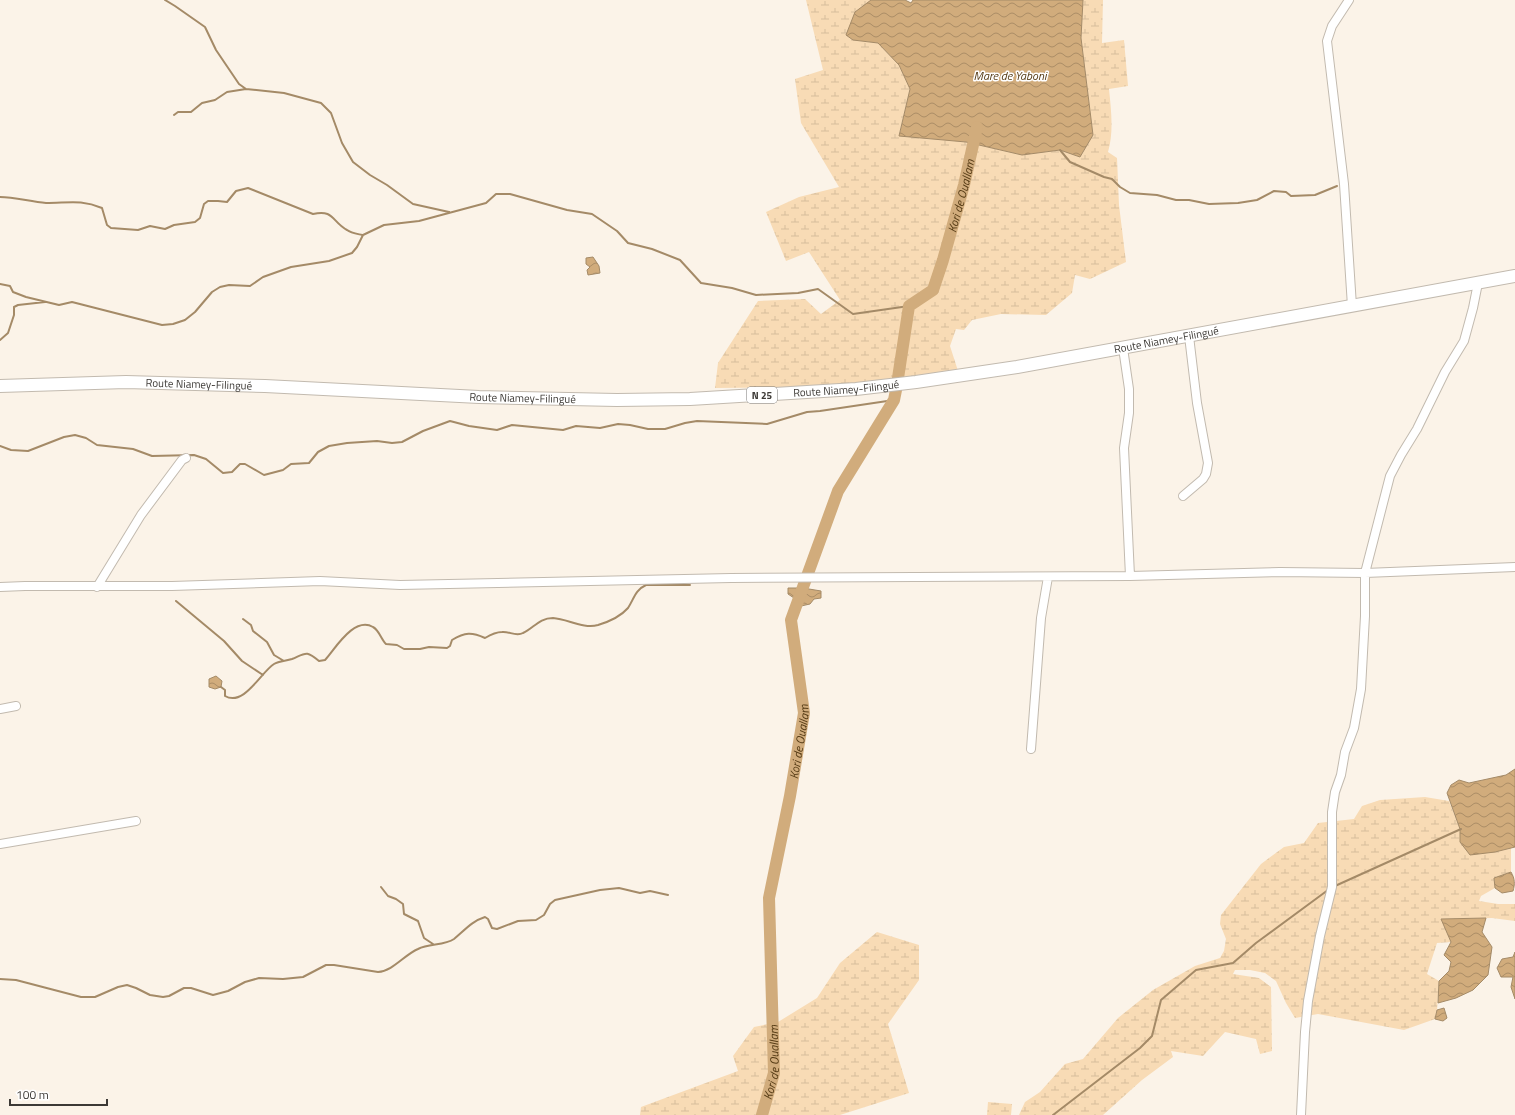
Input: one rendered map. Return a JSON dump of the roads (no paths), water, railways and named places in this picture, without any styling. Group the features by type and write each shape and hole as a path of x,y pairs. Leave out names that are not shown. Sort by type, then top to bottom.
{"main road":[{"name":"Route Niamey-Filingué","path":"0,386 126,382 273,386 479,397 617,400 690,399 856,389 1017,367 1515,276"}],"street":[{"path":"1350,0 1332,26 1327,41 1344,184 1352,306"},
{"path":"1301,1115 1308,1001 1320,936 1332,887 1332,812 1335,792 1341,775 1345,752 1354,728 1362,689 1365,573 1390,476 1400,455 1417,429 1445,372 1464,341 1478,283"},
{"path":"1183,496 1203,479 1206,474 1208,463 1197,403 1189,336"},
{"path":"1123,348 1129,389 1129,413 1124,448 1130,576"},
{"path":"97,587 141,515 182,460 186,458"},
{"path":"0,587 231,585 320,581 400,585 723,578 1048,577 1280,572 1365,573 1515,567"},
{"path":"1031,749 1041,618 1048,577"},
{"path":"0,709 16,706"},
{"path":"0,844 136,821"}],"water":[{"name":"Mare de Yaboni","path":"871,0 905,0 911,3 913,0 1083,0 1081,38 1093,135 1080,157 1060,150 1022,155 966,142 899,136 910,89 899,65 878,43 853,40 846,35 855,12"},
{"path":"593,257 599,266 600,273 588,275 587,270 590,267 586,264 586,258"},
{"path":"788,588 803,588 821,591 821,598 814,599 810,604 801,606 797,600 788,594"},
{"path":"216,676 222,681 221,687 215,689 209,687 209,679"},
{"path":"1515,769 1515,847 1495,852 1470,855 1460,842 1460,829 1447,793 1451,785 1459,780 1469,783 1506,775"},
{"path":"1511,872 1514,882 1513,891 1502,893 1495,888 1494,878"},
{"path":"1486,918 1482,932 1492,947 1488,975 1473,990 1456,998 1438,1003 1439,981 1449,971 1451,962 1444,955 1451,942 1441,919"},
{"path":"1515,952 1515,999 1511,987 1513,977 1501,977 1497,968 1502,959 1513,957"},
{"path":"1444,1008 1447,1018 1443,1021 1435,1019 1437,1010"}],"waterway":[{"path":"165,0 205,27 216,50 239,84 246,89 284,93 321,103 331,113 342,143 353,162 413,204 449,212"},
{"path":"174,115 178,112 191,112 202,103 215,100 227,92 246,89"},
{"name":"Kori de Ouallam","path":"898,378 909,306 933,290 964,185 977,127"},
{"path":"1060,150 1070,162 1112,179 1120,187 1130,193 1157,195 1176,200 1189,200 1209,204 1238,203 1257,200 1274,191 1286,192 1291,196 1315,195 1337,186"},
{"path":"0,197 46,203 87,203 102,208 107,225 111,228 138,230 150,226 165,229 174,225 195,222 200,218 204,204 208,201 227,202 236,191 248,188 313,214 325,213 332,217 342,227 362,235"},
{"path":"0,284 10,286 13,292 26,297 59,305 72,302 162,325 173,324 185,320 195,312 212,292 220,287 229,285 250,286 263,277 291,267 329,261 352,253 363,235 384,225 419,221 486,203 496,194 510,194 567,210 592,214 617,231 628,243 652,249 680,260 701,283 732,288 756,295 798,293 818,289 853,314 909,306"},
{"path":"0,340 8,333 14,315 14,307 18,305 45,302"},
{"name":"Kori de Ouallam","path":"762,1115 774,1073 769,898 790,796 804,713 791,620 838,491 894,400 896,390"},
{"path":"0,446 11,450 28,451 64,437 75,435 86,438 97,445 133,449 152,456 194,455 206,459 223,473 232,472 240,464 245,464 264,475 283,470 291,464 309,463 318,452 329,446 377,441 392,443 402,442 423,431 450,421 469,426 497,430 512,425 563,430 576,426 600,428 618,424 648,429 665,429 697,421 767,424 807,412 894,400"},
{"path":"221,687 225,690 225,696 232,698 239,697 252,687 269,668 276,663 306,654 311,655 319,661 325,660 346,635 359,626 366,625 373,627 377,630 386,644 397,645 404,649 420,649 429,647 447,648 450,646 452,640 461,635 472,634 485,638 500,632 520,634 527,631 540,621 548,618 559,619 587,626 598,625 622,614 628,608 639,589 646,585 690,585"},
{"path":"176,601 224,641 242,661 263,675"},
{"path":"243,619 251,625 253,631 267,642 274,655 284,661"},
{"path":"1335,886 1461,829"},
{"path":"381,887 388,896 403,904 404,914 418,921 424,938 433,944"},
{"path":"0,979 16,980 81,997 95,997 118,987 127,985 150,995 163,997 169,996 184,988 191,988 213,995 228,991 245,982 259,978 283,979 303,977 326,965 378,972 383,971 394,966 408,955 422,947 441,944 454,939 472,924 485,917 488,919 492,928 497,929 518,921 536,920 544,915 550,904 555,900 600,890 619,888 640,893 650,891 668,895"},
{"path":"1053,1115 1140,1048 1152,1036 1161,1000 1196,970 1233,963 1256,943 1328,890"}]}
